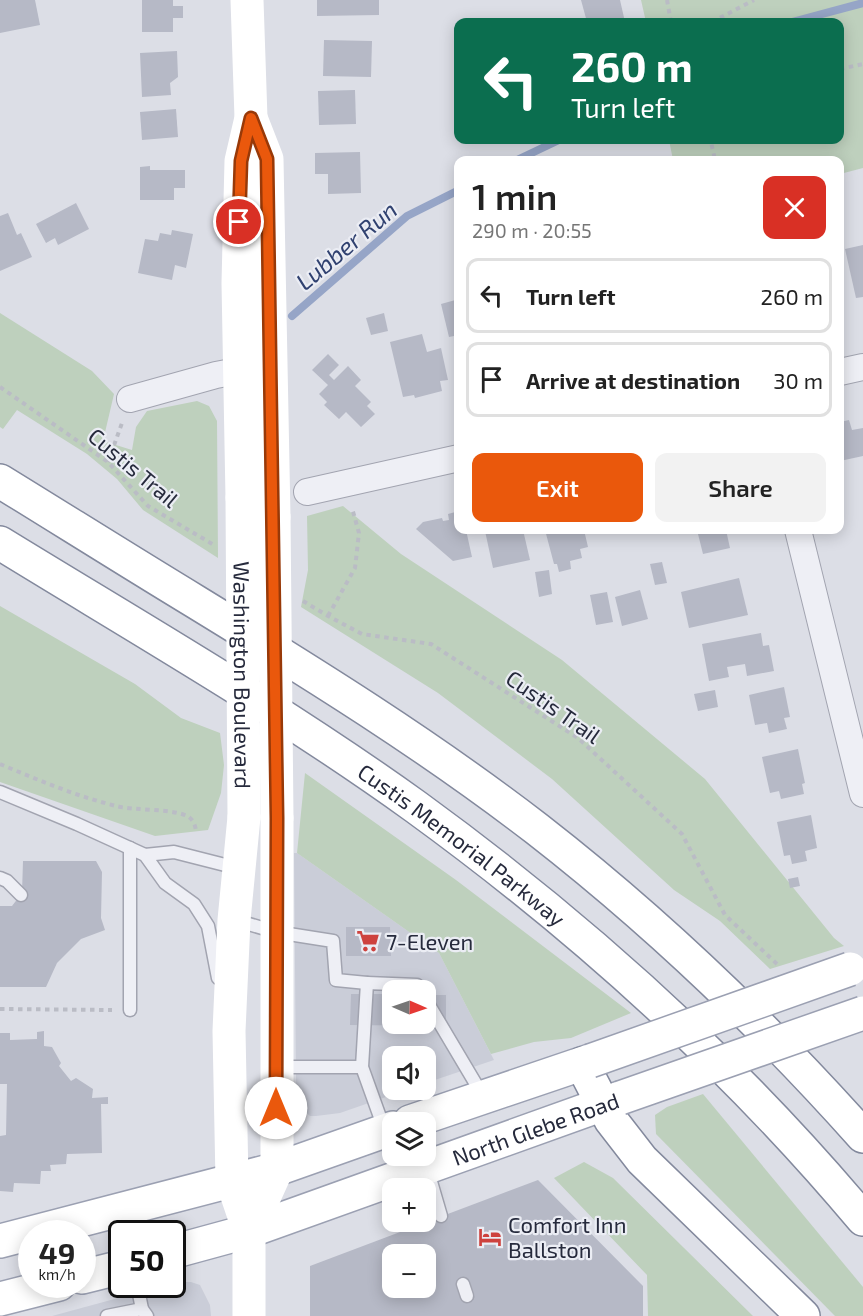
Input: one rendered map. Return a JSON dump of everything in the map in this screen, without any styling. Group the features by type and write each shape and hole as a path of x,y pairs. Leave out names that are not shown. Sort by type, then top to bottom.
{"main road":[{"name":"Washington Boulevard","path":"247,0 251,118 241,161 238,283 254,368 274,518 277,818 277,1169 249,1231"},
{"name":"Washington Boulevard","path":"249,1316 249,1231 232,1181 229,1031 234,920 244,818 242,498 254,368"},
{"path":"0,481 359,702 537,829 696,966 794,1062 863,1136"},
{"name":"Custis Memorial Parkway","path":"0,543 216,675 357,766 465,843 527,891 577,932 692,1036 786,1132 863,1219"},
{"name":"North Glebe Road","path":"436,1113 857,967"},
{"name":"North Glebe Road","path":"186,1248 249,1231 863,1012"},
{"path":"586,1063 610,1101 622,1137 642,1160 803,1316"},
{"name":"North Glebe Road","path":"0,1241 277,1169 382,1132"},
{"path":"0,1299 18,1294"}],"street":[{"path":"844,371 863,367"},
{"path":"130,399 254,368"},
{"path":"307,492 454,459"},
{"path":"799,534 863,794"}],"lane":[{"path":"0,792 145,855 165,883 194,904 208,926 229,1031"},
{"path":"130,848 130,1010"},
{"path":"145,855 174,852 239,868"},
{"path":"0,878 7,881 18,898 0,885"},
{"path":"234,920 276,932 333,941 336,980 382,984"},
{"path":"366,983 362,1067 388,1112"},
{"path":"436,1017 484,1097"},
{"path":"276,1067 362,1067"},
{"path":"427,1168 441,1216"},
{"path":"464,1284 467,1296"},
{"path":"107,1316 145,1312"}],"path":[{"path":"667,0 670,18"},
{"path":"720,18 754,0"},
{"path":"844,68 863,64"},
{"name":"Custis Trail","path":"0,387 108,462 148,506 220,549"},
{"path":"108,462 130,399"},
{"path":"328,616 355,568 359,533 346,484"},
{"name":"Custis Trail","path":"294,595 362,634 431,644 578,738 682,834 725,915 779,966"},
{"path":"0,764 61,790 119,807 178,813 190,818 196,833"},
{"path":"0,1009 130,1010"}],"shaded area":[{"path":"294,853 439,953 494,1060 436,1080 436,1046 382,1046 382,1098 340,1113 310,1116 303,1110 297,1095"},
{"path":"186,1282 191,1282 200,1285 210,1305 211,1316 52,1316 118,1298 186,1298"}],"green space":[{"path":"641,0 863,0 863,168 844,173 844,156 672,156 670,144 844,144 844,18 645,18"},
{"path":"0,313 92,371 114,394 103,441 132,450 136,427 147,411 197,401 209,406 217,421 218,558 143,510 117,479 87,454 17,410 3,429 0,427"},
{"path":"343,506 401,554 562,660 705,779 834,938 844,946 770,969 720,921 674,890 552,779 438,693 301,607 308,570 307,516"},
{"path":"0,606 135,684 181,718 220,733 224,765 221,793 208,830 155,836 0,782"},
{"path":"305,773 456,880 631,1013 571,1038 534,1042 491,1054 439,953 297,853"},
{"path":"703,1094 863,1287 863,1316 835,1316 656,1134 655,1115 667,1107"},
{"path":"584,1162 613,1178 753,1316 648,1316 647,1275 554,1178"}],"building":[{"path":"0,0 35,0 40,25 0,33"},
{"path":"142,0 173,0 173,6 183,6 183,18 173,18 173,32 142,32"},
{"path":"317,0 379,0 379,15 317,16"},
{"path":"581,0 620,0 624,18 586,18"},
{"path":"324,40 372,41 371,77 323,76"},
{"path":"177,51 178,77 170,83 171,95 142,97 140,53"},
{"path":"355,90 356,124 319,125 318,91"},
{"path":"176,109 178,137 142,140 140,112"},
{"path":"360,152 361,193 328,194 328,174 315,174 315,153"},
{"path":"150,166 150,170 185,170 185,188 174,188 174,200 140,200 140,167"},
{"path":"76,203 89,229 58,245 55,238 46,243 36,224"},
{"path":"8,213 17,235 21,233 32,257 0,271 0,216"},
{"path":"172,230 193,234 186,268 175,265 172,280 138,273 145,239 158,241 160,233 171,235"},
{"path":"863,245 863,297 856,298 845,249"},
{"path":"454,300 454,336 449,337 441,304"},
{"path":"384,313 388,331 371,335 366,318"},
{"path":"422,334 427,352 441,348 448,380 440,381 442,391 415,398 414,395 403,397 390,342"},
{"path":"328,354 339,365 329,375 334,380 348,366 361,380 355,386 371,402 367,406 375,414 361,427 346,412 339,419 324,405 327,402 319,394 328,385 312,370"},
{"path":"849,420 852,430 863,428 863,456 844,460 844,421"},
{"path":"454,512 454,534 467,534 472,557 453,561 416,529 423,522 442,518 443,521 449,520 448,514"},
{"path":"486,534 524,534 530,560 493,568"},
{"path":"546,534 585,534 588,547 580,549 582,558 570,561 571,569 559,572 557,564 554,564"},
{"path":"698,534 727,534 730,548 703,554"},
{"path":"662,562 667,583 655,585 650,564"},
{"path":"549,570 552,594 539,597 535,572"},
{"path":"739,578 748,615 689,628 681,592"},
{"path":"640,590 648,619 622,626 615,597"},
{"path":"607,592 613,622 596,625 590,595"},
{"path":"761,633 763,646 769,645 774,671 747,676 745,664 727,667 729,677 709,681 702,644"},
{"path":"784,687 790,717 784,718 787,729 769,733 767,723 755,725 749,695"},
{"path":"715,690 718,707 698,711 694,694"},
{"path":"798,749 805,783 802,784 804,794 781,799 779,791 770,793 762,757"},
{"path":"811,815 817,848 805,851 807,861 792,864 790,855 784,856 777,822"},
{"path":"23,861 96,861 102,872 101,918 105,930 81,939 57,963 46,987 0,987 0,906 12,906 22,893"},
{"path":"798,877 800,886 790,888 788,879"},
{"name":"7-Eleven","path":"346,927 390,927 391,956 346,956"},
{"path":"351,994 382,994 382,1025 350,1025"},
{"path":"436,995 446,995 446,1026 436,1026"},
{"path":"44,1031 44,1046 52,1047 61,1063 59,1066 71,1081 76,1078 93,1089 92,1098 108,1097 108,1104 101,1104 102,1153 67,1154 66,1164 50,1165 51,1171 41,1171 40,1184 14,1183 13,1192 0,1191 0,1136 6,1135 7,1084 0,1084 0,1033 10,1033 10,1040 37,1039 37,1032"},
{"name":"Comfort Inn Ballston","path":"538,1180 643,1286 643,1316 310,1316 310,1266 400,1232 436,1232 436,1218"}],"waterway":[{"name":"Lubber Run","path":"807,18 863,3"},
{"name":"Lubber Run","path":"525,156 551,144"},
{"name":"Lubber Run","path":"292,316 407,216 454,192"}],"place":[{"name":"7-Eleven","path":"368,941"},
{"name":"Comfort Inn Ballston","path":"490,1237"}],"route":[{"path":"239,222 241,161 251,118 267,159 277,818 276,1108"}]}
